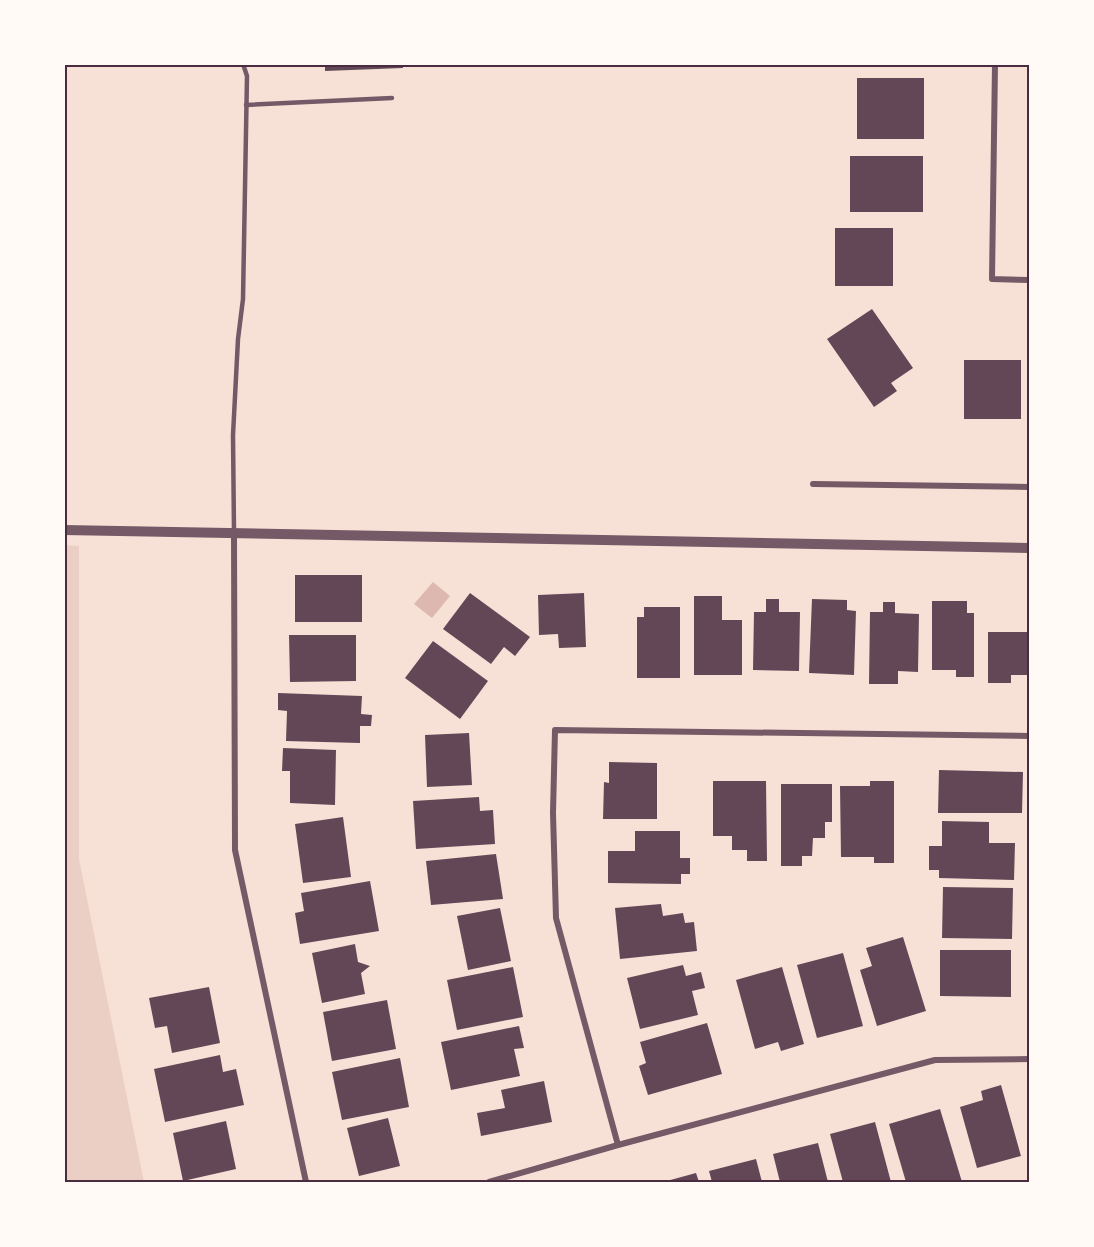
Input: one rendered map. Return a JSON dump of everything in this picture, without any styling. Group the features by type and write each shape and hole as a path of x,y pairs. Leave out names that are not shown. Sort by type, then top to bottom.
{"street":[{"path":"995,64 992,279 1029,280"},
{"path":"813,484 1029,488"},
{"path":"64,530 234,535 1029,548"},
{"path":"234,535 235,850 306,1182"},
{"path":"618,1145 556,918 555,730 1029,736"},
{"path":"489,1182 935,1060 1029,1059"}],"lane":[{"path":"234,535 232,435 243,299 247,76 243,64"},
{"path":"246,105 392,99"}],"shaded area":[{"path":"65,545 79,546 79,859 144,1182 65,1182"},
{"path":"433,582 450,596 432,618 414,604"}],"building":[{"path":"325,64 403,64 403,68 325,71"},
{"path":"857,78 924,78 924,139 857,139"},
{"path":"850,156 923,156 923,212 850,212"},
{"path":"835,228 893,228 893,286 835,286"},
{"path":"872,309 913,368 891,383 897,391 874,407 827,339"},
{"path":"964,360 1021,360 1021,419 964,419"},
{"path":"295,575 362,575 362,622 295,622"},
{"path":"470,593 530,637 515,656 504,647 491,664 443,629"},
{"path":"584,593 586,647 559,648 558,634 539,635 538,595"},
{"path":"694,596 722,596 722,620 742,620 742,675 694,675"},
{"path":"766,599 779,599 779,612 800,612 799,671 753,670 754,612 766,612"},
{"path":"812,599 847,600 847,610 856,611 854,675 809,673"},
{"path":"932,601 967,601 967,613 974,613 974,677 956,677 956,670 932,670"},
{"path":"883,602 895,602 895,613 919,614 918,672 898,671 898,684 869,684 870,612 883,612"},
{"path":"644,607 680,607 680,678 637,678 637,617 644,617"},
{"path":"988,632 1030,632 1030,675 1011,675 1011,683 988,683"},
{"path":"289,635 356,635 356,681 290,682"},
{"path":"433,641 488,681 460,719 405,678"},
{"path":"278,693 362,696 361,714 372,715 371,726 360,726 360,743 286,741 287,711 278,710"},
{"path":"469,733 472,785 427,787 425,735"},
{"path":"283,748 336,750 335,805 290,803 290,771 282,771"},
{"path":"609,762 657,763 657,819 603,819 604,782 609,783"},
{"path":"939,770 1023,772 1022,813 938,813"},
{"path":"713,781 766,781 767,861 747,861 747,850 732,850 732,836 713,836"},
{"path":"870,781 894,781 894,863 874,863 874,857 841,857 840,786 870,786"},
{"path":"781,784 832,784 832,822 825,822 825,838 813,838 812,856 802,856 802,866 781,866"},
{"path":"479,797 480,811 493,810 495,844 416,849 413,801"},
{"path":"343,817 351,877 303,883 295,824"},
{"path":"942,821 989,822 989,843 1015,843 1014,880 939,878 939,870 929,870 929,846 942,846"},
{"path":"635,831 680,831 680,858 690,858 690,874 681,874 681,884 608,883 608,851 635,851"},
{"path":"496,854 503,899 431,905 426,861"},
{"path":"370,881 379,931 300,944 295,913 304,911 301,893"},
{"path":"943,887 1013,888 1012,939 942,938"},
{"path":"661,904 663,916 683,913 685,923 694,922 697,951 620,959 615,908"},
{"path":"500,908 511,961 468,970 457,916"},
{"path":"903,937 926,1011 877,1026 860,970 872,966 866,948"},
{"path":"355,944 358,962 370,966 361,973 365,994 322,1003 312,953"},
{"path":"940,950 1011,950 1011,997 940,996"},
{"path":"843,953 863,1026 817,1038 797,965"},
{"path":"683,965 686,976 701,972 705,988 692,991 698,1015 640,1029 627,978"},
{"path":"513,967 523,1017 457,1030 447,980"},
{"path":"782,967 804,1044 781,1051 778,1042 755,1049 736,980"},
{"path":"209,987 220,1043 172,1053 167,1026 155,1028 149,998"},
{"path":"387,1000 396,1049 332,1061 323,1012"},
{"path":"707,1023 722,1074 648,1095 639,1066 646,1063 640,1042"},
{"path":"519,1026 524,1048 514,1049 520,1076 451,1090 441,1042"},
{"path":"220,1055 223,1072 236,1069 244,1105 165,1122 154,1069"},
{"path":"400,1058 409,1107 342,1120 332,1072"},
{"path":"544,1081 552,1122 481,1136 477,1113 505,1108 501,1090"},
{"path":"1001,1085 1021,1156 977,1168 960,1107 983,1100 981,1091"},
{"path":"940,1109 962,1182 906,1182 889,1124"},
{"path":"388,1118 400,1166 359,1176 347,1128"},
{"path":"226,1121 236,1169 183,1181 173,1133"},
{"path":"875,1122 891,1182 843,1182 830,1134"},
{"path":"818,1143 828,1182 780,1182 773,1154"},
{"path":"756,1159 762,1182 712,1182 709,1171"},
{"path":"696,1173 699,1182 663,1182"}]}
